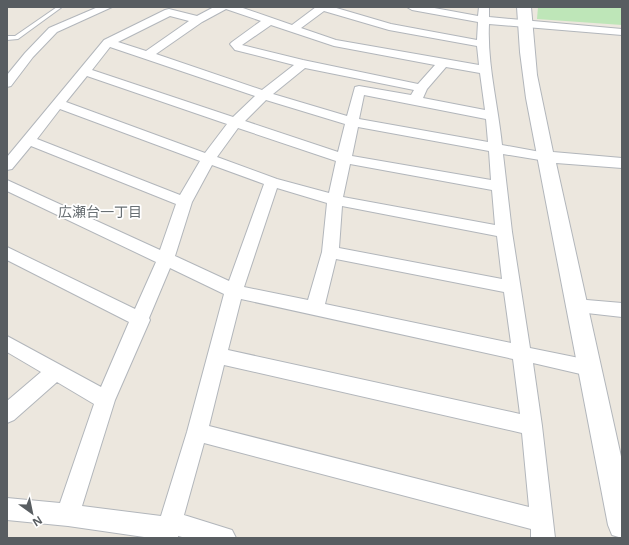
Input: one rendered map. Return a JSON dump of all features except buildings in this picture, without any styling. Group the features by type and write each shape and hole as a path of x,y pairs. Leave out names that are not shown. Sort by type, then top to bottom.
{"street":[{"path":"7,83 29,55 53,30 107,7"},
{"path":"146,56 198,20 222,7"},
{"path":"230,7 334,43 485,70"},
{"path":"293,29 323,7 388,26 482,44"},
{"path":"412,7 524,16 622,32"},
{"path":"7,166 108,42 169,12 198,20"},
{"path":"197,432 542,529 532,426 504,232 493,116 482,44 483,13"},
{"path":"524,16 530,72 546,157 575,306 618,486 622,525"},
{"path":"269,21 236,44 239,48 303,64 421,88"},
{"path":"108,42 264,95 351,122 546,157 622,163"},
{"path":"415,100 421,88 443,63"},
{"path":"68,515 105,400 141,320 166,258 184,202 208,159 235,123 264,95 303,64"},
{"path":"84,71 344,160 499,186"},
{"path":"315,307 330,252 335,200 359,90 493,116"},
{"path":"59,104 272,182 335,200 504,232"},
{"path":"28,140 184,202"},
{"path":"168,530 197,432 234,291 272,182"},
{"path":"7,185 234,291 315,307 589,368"},
{"path":"330,252 513,287"},
{"path":"7,253 141,320"},
{"path":"575,306 622,310"},
{"path":"7,343 105,400"},
{"path":"216,355 532,426"},
{"path":"7,414 55,371"},
{"path":"7,509 68,515 224,538"}],"lane":[{"path":"7,38 16,38 60,7"}],"green space":[{"path":"538,7 622,7 622,25 537,19"}],"district":[{"name":"広瀬台一丁目","path":"100,212"}]}
